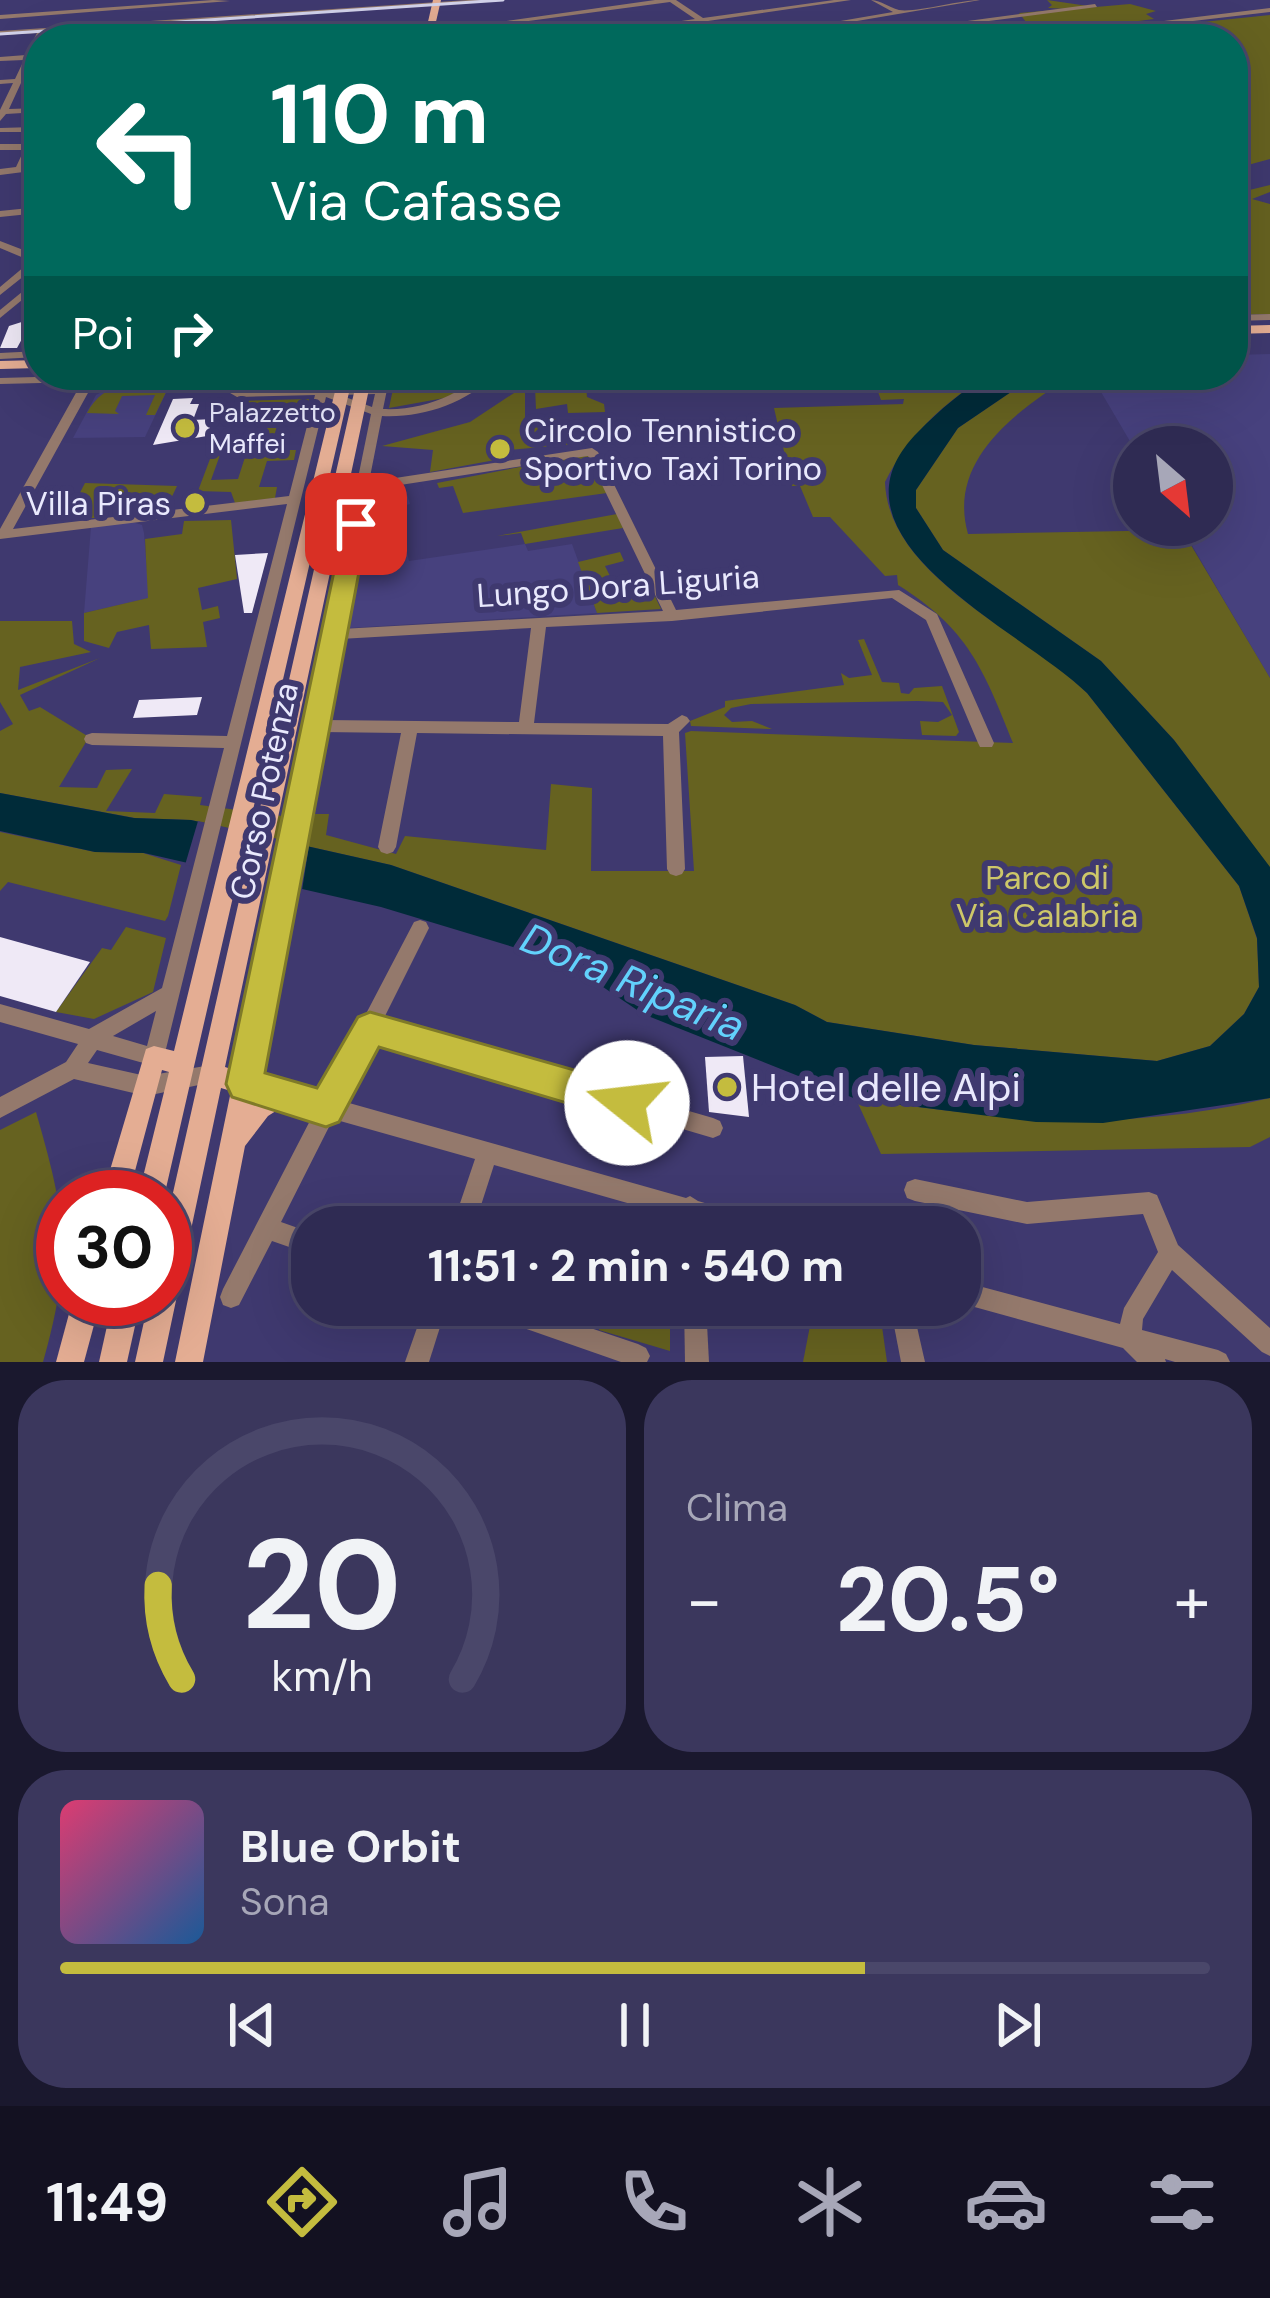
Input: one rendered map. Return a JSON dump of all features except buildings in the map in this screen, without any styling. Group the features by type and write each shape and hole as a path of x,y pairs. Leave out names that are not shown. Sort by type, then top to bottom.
{"main road":[{"name":"Corso Potenza","path":"158,1170 244,805 353,392"},
{"name":"Corso Potenza","path":"190,1170 353,392"},
{"name":"Corso Potenza","path":"122,1170 154,1057"},
{"path":"154,1057 181,1074"},
{"path":"211,1074 244,1084"},
{"name":"Corso Potenza","path":"189,1362 244,1084"},
{"path":"232,1147 252,1116 281,1094"},
{"path":"70,1362 80,1326"},
{"path":"113,1362 122,1326"},
{"path":"149,1362 157,1326"}],"street":[{"path":"0,17 85,5 227,0 226,24"},
{"path":"282,16 286,0"},
{"path":"339,13 343,0"},
{"path":"123,24 498,0"},
{"path":"596,0 632,24"},
{"path":"504,24 671,0 706,23"},
{"path":"756,0 800,24"},
{"path":"695,24 848,0"},
{"path":"874,0 925,24"},
{"path":"832,24 977,0"},
{"path":"1005,0 1020,11"},
{"path":"1025,0 1039,10"},
{"path":"206,24 208,1"},
{"path":"941,24 1020,11 1095,6"},
{"path":"1150,24 1270,10"},
{"path":"536,18 543,24"},
{"path":"1,115 24,72"},
{"path":"0,82 24,80"},
{"path":"20,169 24,163"},
{"path":"0,172 24,169"},
{"path":"0,292 24,272"},
{"path":"0,315 24,294"},
{"path":"2,534 84,390"},
{"path":"231,390 237,394 381,390"},
{"name":"Corso Potenza","path":"244,1084 381,390"},
{"path":"353,392 377,412 452,400 466,390"},
{"name":"Corso Potenza","path":"154,1057 322,392"},
{"path":"364,488 592,452 672,616"},
{"path":"2,534 293,499"},
{"name":"Lungo Dora Liguria","path":"334,634 672,616 905,596 932,617 986,742"},
{"path":"526,728 539,622"},
{"path":"314,726 676,726 676,869"},
{"path":"387,847 410,727"},
{"path":"92,739 231,742"},
{"path":"232,1297 420,928"},
{"path":"0,1108 73,1069 94,1037 153,1007 168,994"},
{"path":"0,1013 154,1057"},
{"path":"370,1028 713,1128"},
{"path":"73,1069 146,1085 181,1074 211,1074"},
{"path":"244,1084 654,1206"},
{"path":"470,1206 486,1156"},
{"path":"915,1190 1027,1213 1150,1202 1170,1253 1270,1344"},
{"path":"267,1228 291,1237"},
{"path":"1130,1340 1132,1316 1170,1253"},
{"path":"981,1298 1218,1362"},
{"path":"417,1362 429,1326"},
{"path":"550,1326 638,1356"},
{"path":"695,1326 697,1362"},
{"path":"906,1326 913,1362"},
{"path":"1130,1340 1154,1362"}],"shaded area":[{"path":"1270,354 1270,678 1192,546 1233,546 1233,426 1121,426 1100,390 1248,390 1248,355"},
{"path":"106,390 167,390 145,437 73,438 96,395"},
{"path":"404,485 410,504 396,508 409,561 525,544 528,551 572,544 597,613 349,628 374,490"},
{"path":"142,525 144,533 149,598 84,613 91,527"}],"green space":[{"path":"1047,0 1088,6 1073,9 1130,4 1156,11 1146,14 1154,19 1115,24 1014,24 1026,22 1019,13 1067,9 1048,8 1052,5"},
{"path":"1270,15 1270,159 1248,165 1248,24 1183,24"},
{"path":"1270,185 1270,192 1252,199 1270,204 1270,314 1248,315 1248,190"},
{"path":"167,390 155,415 146,415 155,395 122,396 115,411 119,414 87,413 103,394"},
{"path":"393,390 460,390 450,397 389,408"},
{"path":"525,390 525,418 558,419 559,425 541,426 533,434 592,432 596,442 509,450 511,457 430,472 433,450 382,446 470,422"},
{"path":"535,390 586,390 587,397 604,404 605,412 568,413 567,404 536,409"},
{"name":"Parco di Via Calabria","path":"877,390 967,390 916,435 885,482 892,516 909,547 934,575 1087,693 1239,886 1257,939 1259,987 1244,1014 1210,1046 1157,1061 974,1045 827,1022 795,1005 391,865 191,820 135,818 0,793 0,731 13,724 0,702 0,621 72,621 74,644 91,652 20,667 18,690 100,658 20,695 29,711 40,707 89,737 59,787 97,788 106,770 132,769 106,811 155,813 164,794 202,797 200,805 313,820 315,814 329,814 326,835 396,854 405,836 546,850 551,784 592,788 591,871 694,871 685,733 1013,743 982,672 957,635 898,585 897,575 885,576 830,517 813,517 800,486 792,486 774,408 903,404 904,399 881,400"},
{"path":"1014,390 1052,390 1009,422 977,461 964,507 968,534 1113,531 1113,546 1192,546 1270,678 1270,868 1174,740 1101,661 943,550 916,508 916,490 958,428"},
{"path":"309,399 303,425 277,426 270,450 296,450 294,460 267,461 259,487 277,487 275,498 235,503 231,492 198,491 213,451 228,454 220,455 211,480 238,479 246,454 237,454 239,444 249,444 256,420 231,420 238,401"},
{"path":"587,454 607,493 463,513 453,486 439,488 437,483"},
{"path":"85,483 177,486 167,507 106,508 101,518 67,518"},
{"path":"617,514 623,528 525,544 521,533 497,536"},
{"path":"231,520 237,579 198,588 202,610 218,606 220,618 203,622 207,647 151,649 149,625 117,632 109,648 84,641 84,613 148,598 145,539 182,534 184,521"},
{"path":"620,552 624,561 605,566 615,586 650,586 661,609 597,613 578,562"},
{"path":"864,639 882,682 899,683 901,693 909,694 914,688 942,686 959,732 956,736 922,735 920,721 938,722 952,715 943,702 918,701 751,704 731,708 724,715 732,722 752,721 772,729 691,726 690,721 725,707 725,701 844,685 841,673 849,678 872,675 858,640"},
{"path":"0,832 95,852 143,853 181,865 168,916 165,921 8,882 0,891"},
{"path":"126,927 166,938 153,992 94,1019 56,1012 102,948 111,950"},
{"path":"1270,1098 1270,1137 1250,1147 881,1154 856,1099 1063,1120 1162,1116"},
{"path":"36,1112 51,1170 36,1170 36,1326 53,1326 43,1362 0,1362 0,1130"},
{"path":"600,1326 670,1326 670,1351 599,1330"},
{"path":"810,1326 882,1326 887,1362 803,1362"}],"water":[{"name":"Dora Riparia","path":"966,390 1014,390 958,428 916,490 916,508 943,550 1101,661 1174,740 1270,867 1270,1098 1103,1123 1036,1122 856,1099 643,1014 569,964 381,907 144,853 95,852 0,831 0,793 134,818 191,820 391,865 795,1005 827,1022 974,1045 1157,1061 1210,1046 1244,1014 1259,987 1257,938 1239,886 1087,693 939,579 908,545 891,509 892,471 918,432"}],"pier":[{"path":"198,821 309,846 302,890 185,865"}],"tram line":[{"path":"148,24 503,0"},
{"path":"0,34 24,32"}],"place":[{"name":"Palazzetto Maffei","path":"185,428"},
{"name":"Circolo Tennistico Sportivo Taxi Torino","path":"500,449"},
{"name":"Villa Piras","path":"195,503"},
{"name":"Hotel delle Alpi","path":"727,1087"}],"route":[{"path":"356,524 244,1084 326,1109 370,1028 627,1103"}]}
